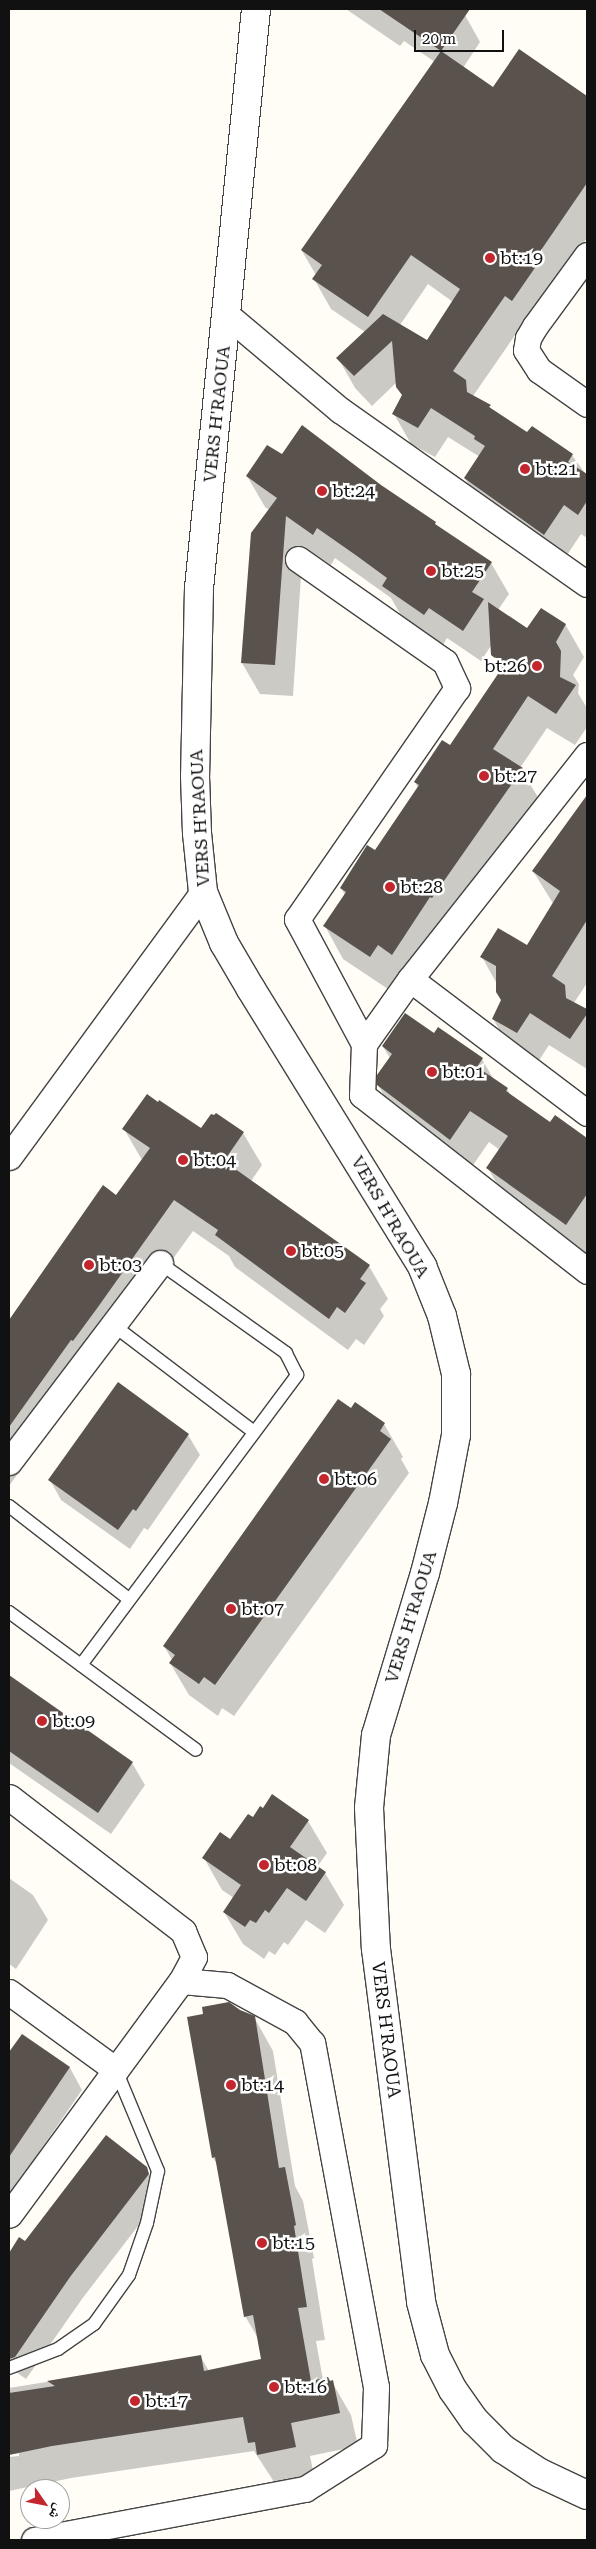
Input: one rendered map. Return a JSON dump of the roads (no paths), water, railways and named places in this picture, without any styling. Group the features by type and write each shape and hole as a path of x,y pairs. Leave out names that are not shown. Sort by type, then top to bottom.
{"street":[{"name":"VERS H'RAOUA","path":"256,9 199,588 195,776 203,892 224,943 422,1266 442,1316 456,1374 456,1435 443,1503 425,1573 376,1735 369,1808 376,1949 421,2302 436,2355 453,2390 474,2421 503,2449 540,2473 587,2495"},
{"path":"587,255 535,326 528,338 526,350 539,370 587,403"},
{"path":"226,315 340,410 587,584"},
{"path":"298,559 445,662 457,688 297,919 364,1044 362,1095 587,1271"},
{"path":"364,1044 410,979 587,755"},
{"path":"9,1157 203,892"},
{"path":"410,979 583,1102"},
{"path":"9,1462 160,1263"},
{"path":"9,1798 183,1931 194,1957 181,1981 9,2216"},
{"path":"34,2540 305,2489 374,2445 376,2387 312,2043 295,2022 227,1985 181,1981"},
{"path":"9,1992 116,2070"}],"lane":[{"path":"80,1665 297,1375 286,1352 160,1263"},
{"path":"113,1325 254,1432"},
{"path":"9,1506 129,1599"},
{"path":"9,1612 196,1750"},
{"path":"9,2368 58,2349 94,2324 129,2275 147,2223 158,2171 116,2070"}],"place":[{"name":"bt:19","path":"490,258"},
{"name":"bt:21","path":"525,469"},
{"name":"bt:24","path":"322,491"},
{"name":"bt:25","path":"431,571"},
{"name":"bt:26","path":"537,666"},
{"name":"bt:27","path":"484,776"},
{"name":"bt:28","path":"390,887"},
{"name":"bt:01","path":"432,1072"},
{"name":"bt:04","path":"183,1160"},
{"name":"bt:05","path":"291,1251"},
{"name":"bt:03","path":"89,1265"},
{"name":"bt:06","path":"324,1479"},
{"name":"bt:07","path":"231,1609"},
{"name":"bt:09","path":"42,1721"},
{"name":"bt:08","path":"264,1865"},
{"name":"bt:14","path":"231,2085"},
{"name":"bt:15","path":"262,2243"},
{"name":"bt:16","path":"274,2387"},
{"name":"bt:17","path":"135,2401"}]}
